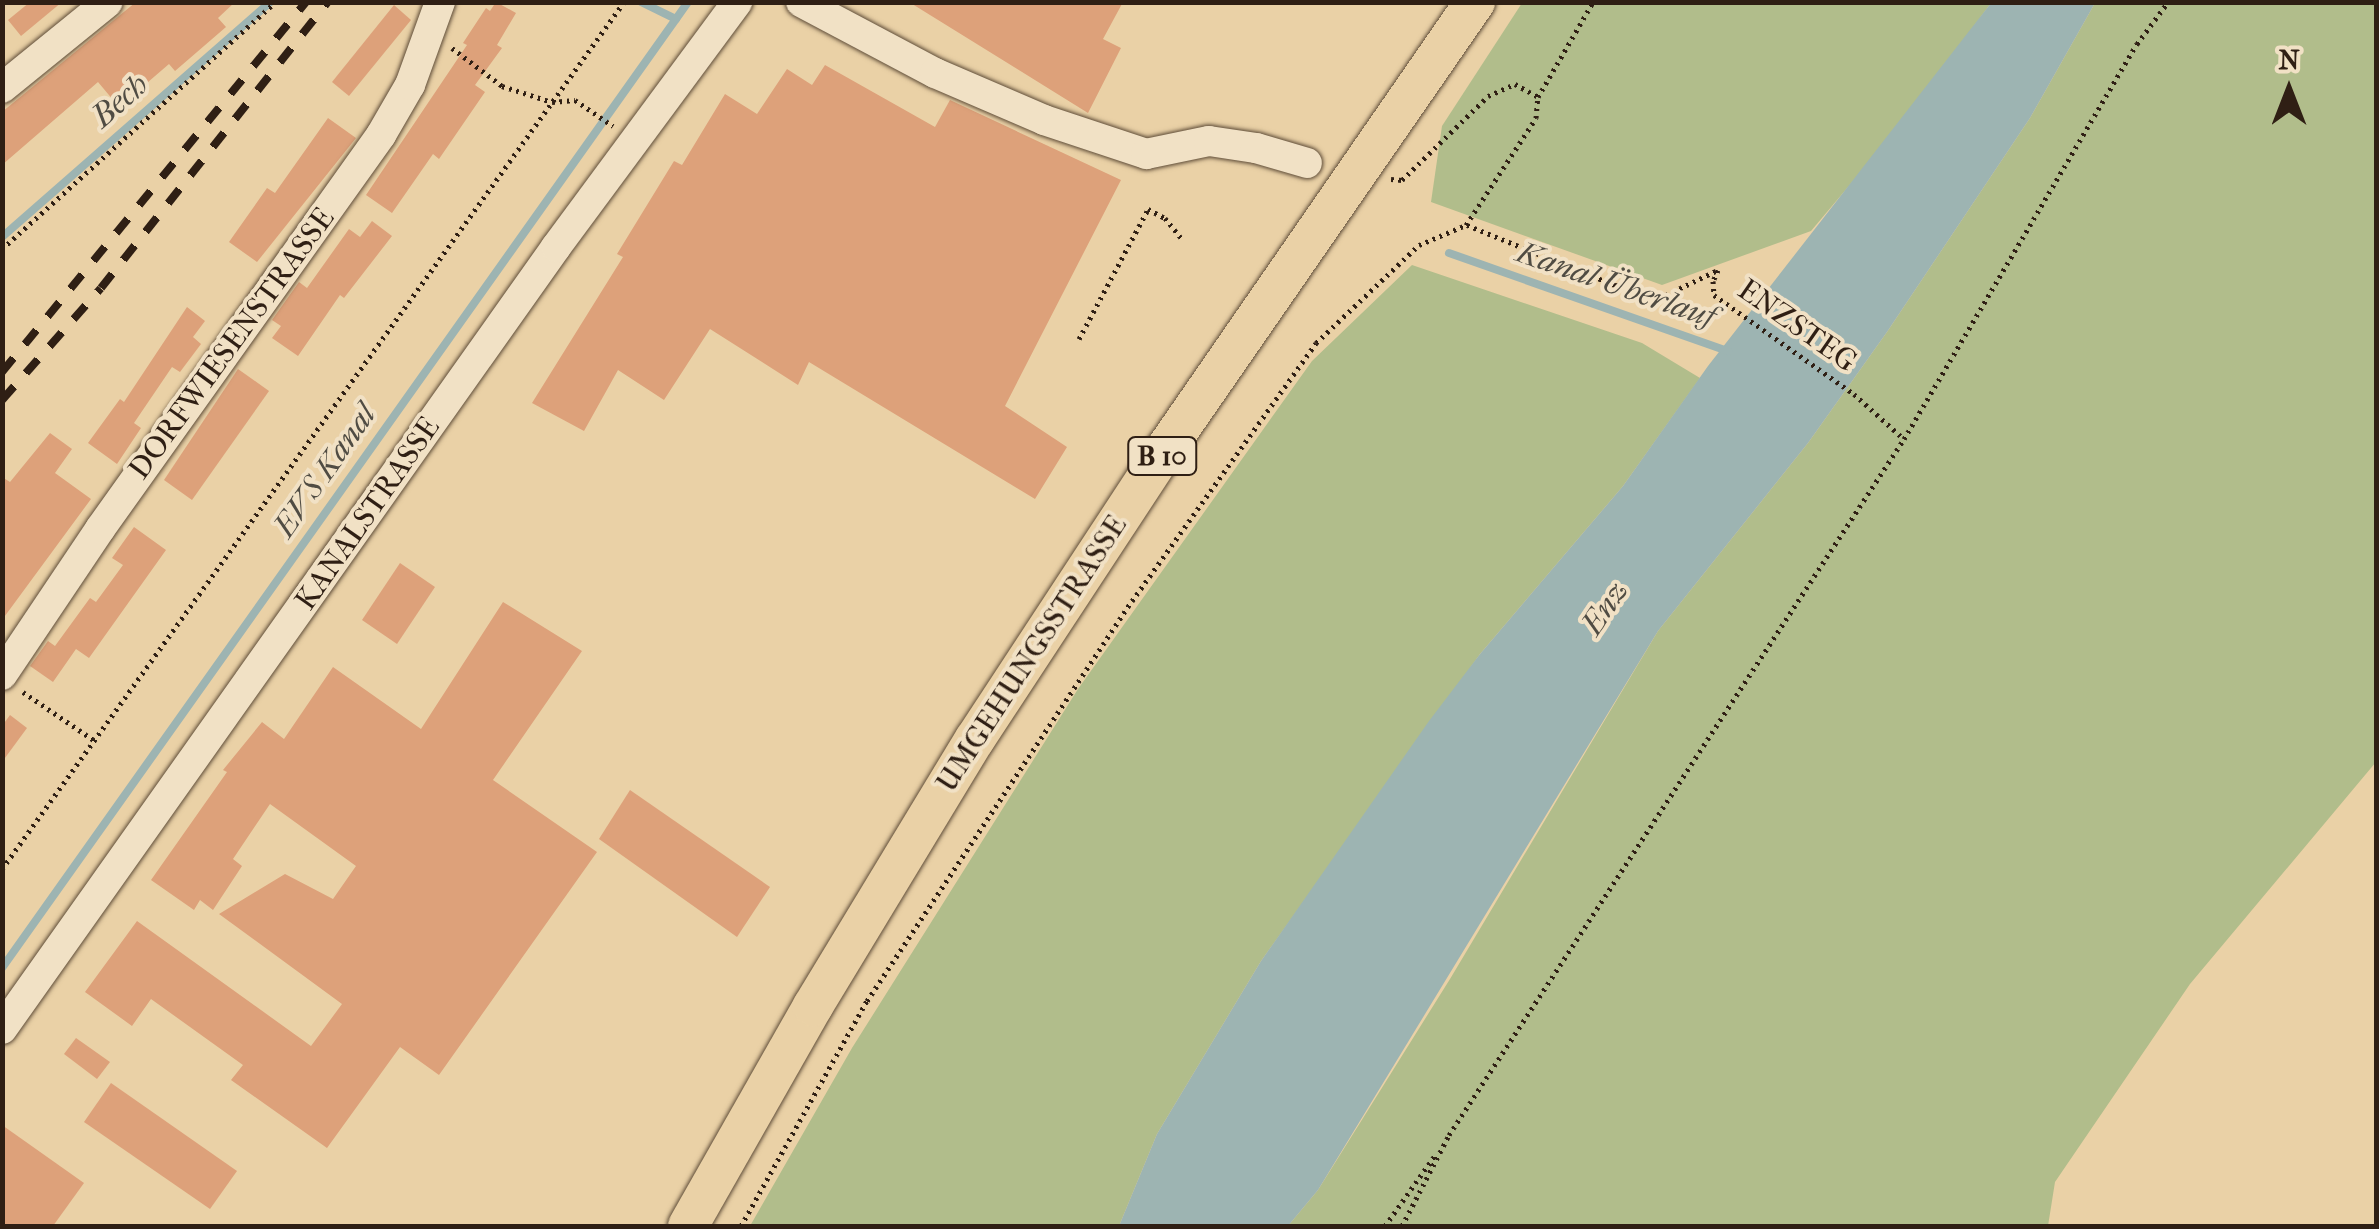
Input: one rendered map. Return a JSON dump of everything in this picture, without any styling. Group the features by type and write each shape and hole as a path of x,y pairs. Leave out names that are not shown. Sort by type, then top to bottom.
{"main road":[{"name":"UMGEHUNGSSTRASSE","path":"688,1226 822,992 975,739 1166,450 1474,2"}],"street":[{"path":"2,88 108,2"},
{"name":"DORFWIESENSTRASSE","path":"10,682 100,529 382,135 410,85 440,2"},
{"name":"KANALSTRASSE","path":"2,1029 737,2"},
{"path":"802,2 935,73 1044,120 1146,154 1209,141 1256,148 1306,164"}],"path":[{"path":"2,248 275,2"},
{"path":"2,870 624,2"},
{"path":"742,1226 867,1001 1132,601 1316,343 1419,245 1466,225 1536,118 1538,97 1593,2"},
{"path":"1385,1226 1450,1135 1904,439 2137,44 2168,2"},
{"path":"428,34 502,86 552,102 575,100 636,142"},
{"path":"1385,178 1402,180 1488,96 1515,84 1538,97"},
{"path":"1079,340 1148,209 1166,218 1183,240"},
{"name":"ENZSTEG","path":"1466,225 1615,285 1666,295 1718,270 1713,281 1714,295 1854,394 1904,439"},
{"path":"10,682 95,741"},
{"path":"1402,1226 1450,1135"}],"green space":[{"path":"1522,3 1991,3 1901,124 1811,231 1662,285 1431,202 1442,126"},
{"path":"2095,3 2376,3 2376,762 2190,984 2055,1182 2048,1226 1288,1226 1318,1190 1450,979 1658,631 1808,443 1887,332 2030,118"},
{"path":"1412,265 1642,343 1700,378 1623,486 1480,654 1261,961 1157,1134 1119,1226 750,1226 852,1048 1078,689 1312,361"}],"water":[{"name":"Enz","path":"1991,3 2095,3 2030,118 1887,332 1808,443 1658,631 1318,1190 1288,1226 1119,1226 1157,1134 1261,961 1429,721 1480,654 1623,486 1708,366"}],"building":[{"path":"30,2 62,2 21,36 8,20"},
{"path":"136,2 235,2 218,18 226,27 175,71 169,64 119,107 98,82 2,165 2,112"},
{"path":"496,2 516,13 497,45 502,48 475,85 485,92 439,159 433,154 392,213 366,195 467,45 463,43 486,8 490,11"},
{"path":"909,2 1123,2 1103,39 1121,48 1088,113"},
{"path":"394,5 411,20 349,96 332,82"},
{"path":"825,65 935,127 950,100 1121,180 1005,406 1067,447 1035,499 809,362 798,385 710,329 664,400 618,370 584,431 532,403 623,257 617,254 674,161 682,165 725,94 757,114 787,69 812,85"},
{"path":"328,118 356,138 257,262 229,242 267,188 275,193"},
{"path":"372,221 392,236 344,298 340,295 298,356 272,338 281,326 272,320 299,282 307,288 349,229 360,237"},
{"path":"187,307 205,321 193,337 201,344 180,372 172,367 134,423 141,428 117,464 88,443 120,399 124,402"},
{"path":"238,369 269,391 192,500 164,480"},
{"path":"50,433 72,449 55,473 91,499 2,620 2,477 10,482"},
{"path":"134,527 166,550 89,658 76,649 53,682 30,666 48,641 55,646 90,598 96,602 123,565 112,558"},
{"path":"400,563 435,587 397,644 362,620"},
{"path":"503,602 582,651 493,780 597,852 439,1075 400,1047 327,1148 231,1080 243,1065 151,999 132,1026 85,992 137,921 311,1046 342,1004 219,914 285,874 333,899 356,866 270,804 233,859 242,866 213,910 200,900 194,910 151,880 227,772 223,770 262,722 284,739 333,667 421,729"},
{"path":"10,715 27,728 2,762 2,726"},
{"path":"630,790 770,887 737,937 599,839"},
{"path":"76,1038 110,1062 97,1079 64,1054"},
{"path":"111,1083 237,1171 210,1209 84,1122"},
{"path":"2,1125 84,1183 53,1226 2,1226"}],"waterway":[{"name":"Bech","path":"2,237 270,2"},
{"name":"Bech","path":"641,2 676,19"},
{"name":"EVS Kanal","path":"2,968 688,2"},
{"name":"Kanal Überlauf","path":"1449,253 1728,351"}],"railway":[{"path":"2,372 306,2"},
{"path":"2,400 101,288 328,2"}]}
